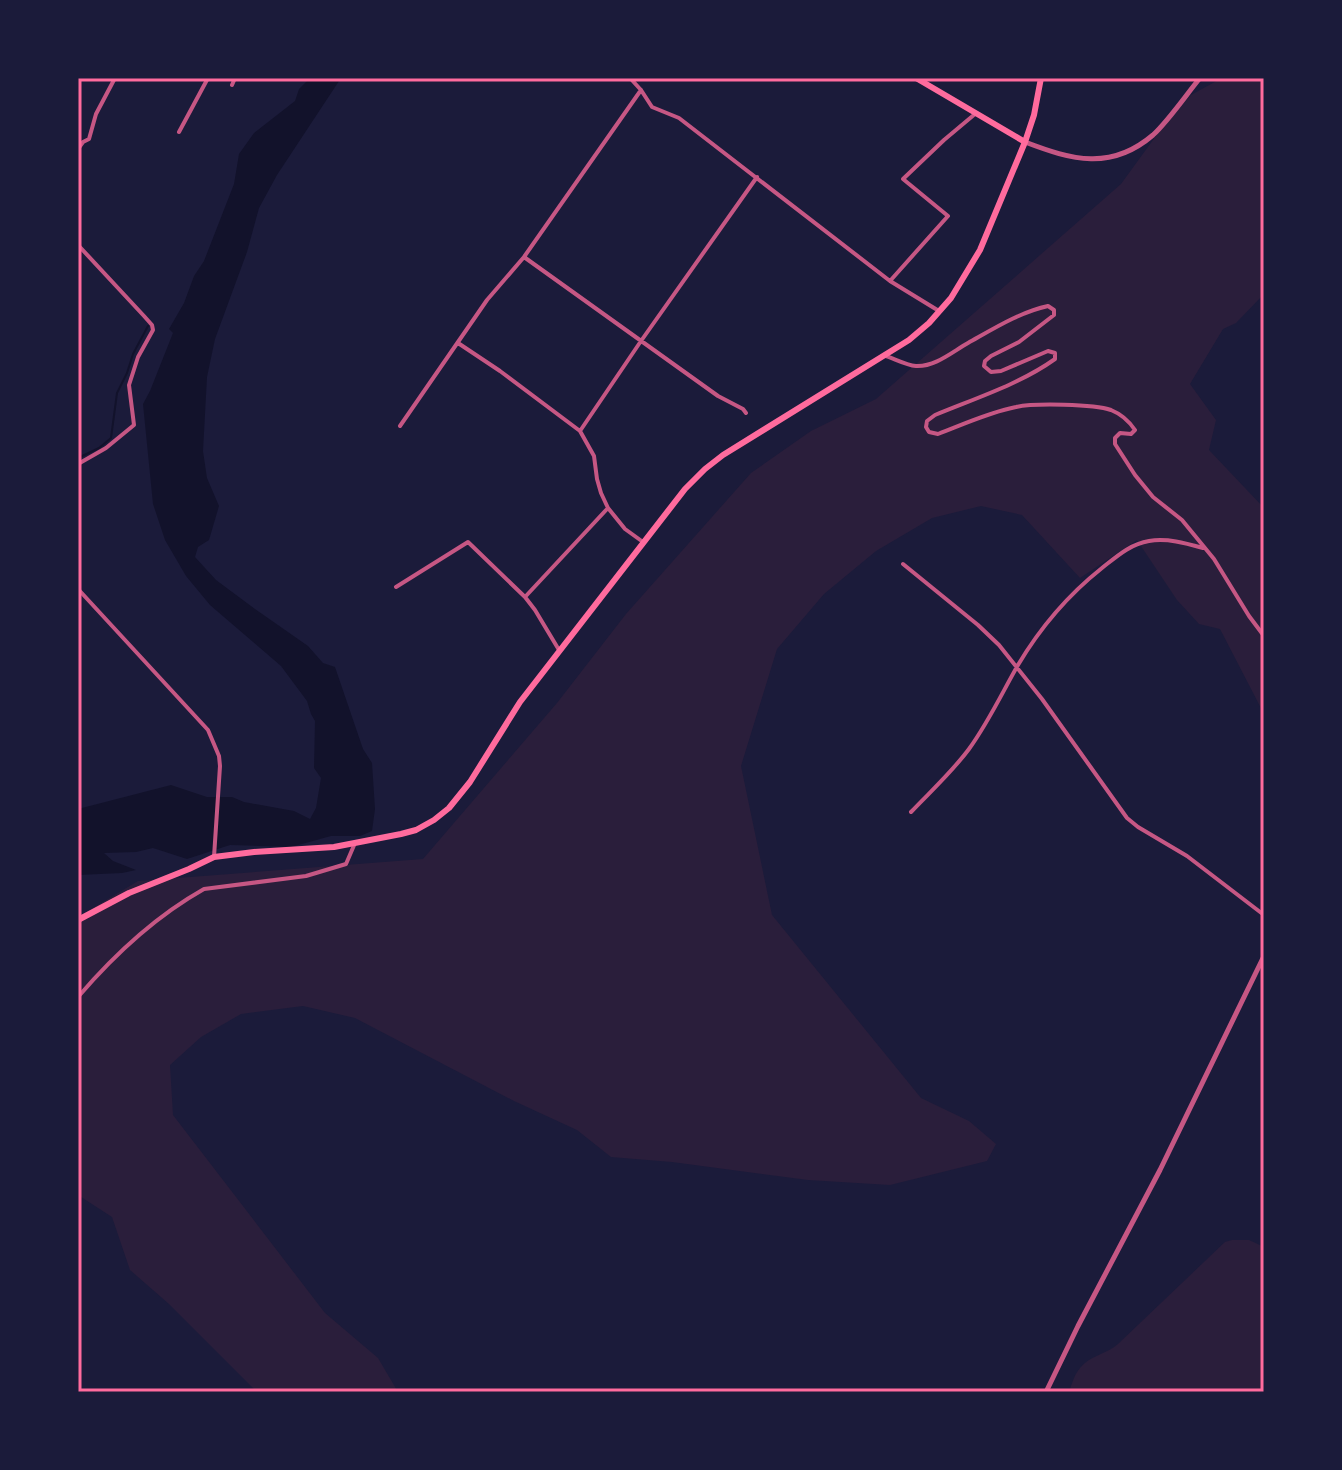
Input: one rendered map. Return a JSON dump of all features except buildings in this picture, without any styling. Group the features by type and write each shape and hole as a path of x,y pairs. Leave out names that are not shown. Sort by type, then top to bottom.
{"main road":[{"path":"916,78 1025,142"},
{"path":"78,920 129,893 189,869 214,854 334,847 401,834 416,830 449,808 559,650 667,510 705,469 886,356 929,323 951,298 980,250 1025,142 1041,78"}],"street":[{"path":"78,149 89,139 96,114 115,78"},
{"path":"179,132 208,78"},
{"path":"232,85 235,78"},
{"path":"630,78 652,107 679,118 890,281 939,311"},
{"path":"1025,142 1060,155 1110,158 1133,148 1153,134 1200,78"},
{"path":"400,426 487,300 524,257 641,90"},
{"path":"890,281 948,216 903,179 975,114"},
{"path":"580,431 757,177"},
{"path":"78,245 152,325 153,330 138,357 129,385 133,427 78,464"},
{"path":"524,257 746,413"},
{"path":"886,356 914,366 925,365 944,358 1034,309 1048,306 1054,310 1054,315 1043,325 991,356 984,366 991,372 1001,371 1048,351 1055,353 1055,359 1031,374 935,415 927,421 929,432 938,434 1019,406 1102,408 1129,421 1135,430 1131,434 1120,433 1115,438 1115,444 1153,497 1182,520 1214,559 1264,636"},
{"path":"458,343 580,431 594,456 597,479 608,508 625,529 643,542"},
{"path":"525,597 608,508"},
{"path":"911,812 968,750 1033,642 1062,605 1092,575 1120,554 1146,541 1178,542 1205,548"},
{"path":"396,587 468,542 525,597 559,650"},
{"path":"903,564 999,645 1127,818 1187,856 1264,915"},
{"path":"78,589 208,730 220,766 214,854"},
{"path":"78,997 121,950 176,906 204,889 318,873 346,864 355,843"},
{"path":"1046,1392 1160,1170 1264,956"}],"shaded area":[{"path":"310,78 341,78 259,208 247,252 215,339 207,377 203,451 207,478 219,506 209,540 198,547 195,557 216,580 308,646 323,663 335,667 363,749 372,763 375,809 372,831 360,836 331,836 291,847 230,845 187,859 153,848 104,853 113,861 136,870 78,875 78,809 171,785 207,797 232,797 294,811 310,819 316,808 321,778 314,768 315,721 307,701 281,666 210,605 186,576 165,540 153,504 143,404 173,333 169,329 204,261 234,184 239,154 254,133 295,101 299,89"},
{"path":"1222,78 1264,78 1264,294 1236,323 1223,329 1190,384 1216,420 1209,450 1264,508 1264,714 1220,629 1199,624 1177,600 1137,540 1080,578 1022,515 981,506 932,518 876,551 824,594 777,649 741,766 772,915 921,1098 969,1121 996,1144 987,1161 890,1185 808,1180 611,1157 577,1130 514,1101 355,1018 303,1006 241,1014 201,1037 170,1065 173,1115 325,1313 378,1358 398,1392 257,1392 169,1304 130,1270 112,1217 78,1195 78,917 138,881 423,859 557,703 626,614 751,473 811,431 876,399 1121,184 1161,129 1191,95"},
{"path":"1249,1240 1264,1247 1264,1392 1069,1392 1084,1364 1118,1344 1225,1242"}],"waterway":[{"path":"78,458 111,438 117,393 148,326"}]}
